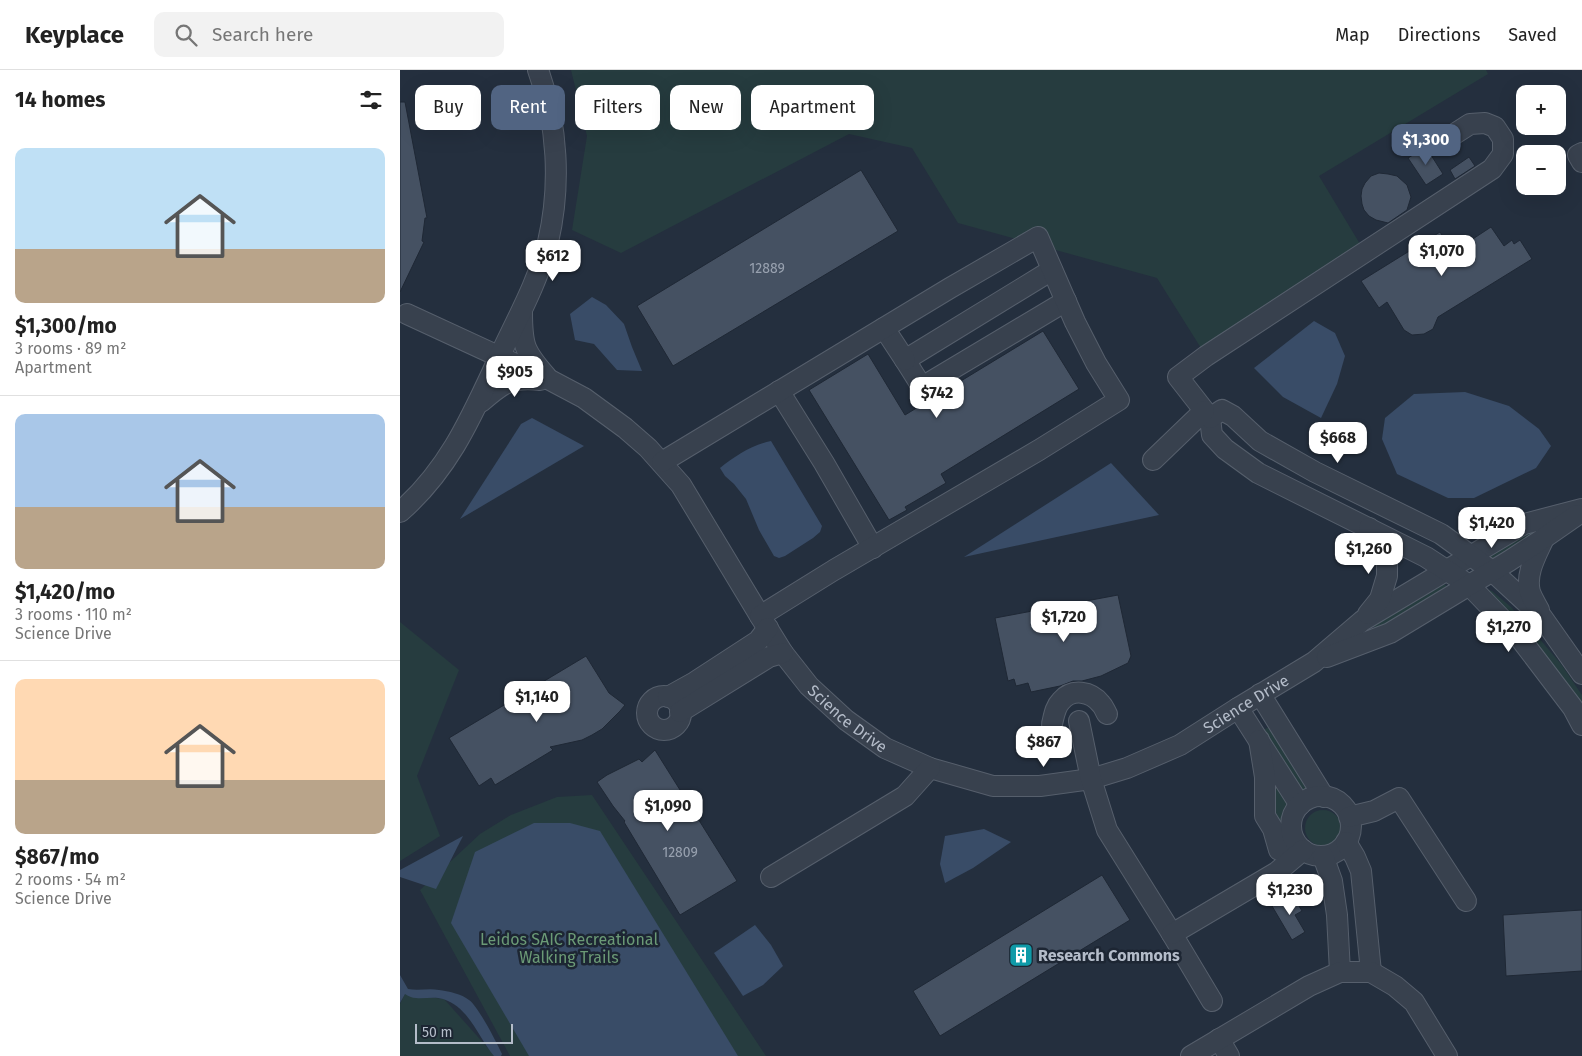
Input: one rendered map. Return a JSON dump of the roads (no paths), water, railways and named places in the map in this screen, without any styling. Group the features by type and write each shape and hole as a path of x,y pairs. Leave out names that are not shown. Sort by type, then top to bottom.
{"street":[{"path":"400,512 420,493 439,470 460,439 532,287 548,242 554,209 556,160 554,132 538,70"},
{"path":"1442,142 1470,124 1484,123 1495,127 1502,139 1503,154 1492,169 1206,356 1178,377 1207,414 1212,435 1225,449 1258,473 1426,557 1469,585 1518,637 1573,708 1582,725"},
{"path":"1582,152 1578,155 1582,162"},
{"path":"662,462 1038,237 1096,363 1119,400 873,548 764,622 758,641 674,704 769,657 784,653"},
{"path":"905,360 1052,270"},
{"path":"884,328 922,387 1066,301"},
{"path":"522,308 522,336 526,350 531,360 550,380"},
{"name":"Science Drive","path":"406,314 550,380 584,398 609,415 643,443 662,462 684,490 764,622 809,686 846,720 885,748 930,768 993,786 1040,786 1091,779 1127,768 1180,745 1314,662 1390,633 1544,538 1582,510"},
{"path":"477,406 495,390 509,382 523,378 550,380"},
{"path":"779,391 824,463 873,548"},
{"path":"1153,460 1207,414 1222,410 1233,416 1260,441 1315,472 1440,534 1492,571 1542,617"},
{"name":"Science Drive","path":"1314,662 1362,621 1524,524 1582,510"},
{"path":"1362,621 1380,599 1387,576 1387,564 1382,549 1369,528"},
{"path":"1544,538 1534,560 1529,583 1530,592 1542,617 1582,674"},
{"path":"1052,724 1060,702 1072,693 1083,692 1094,697 1102,704 1107,714"},
{"path":"1260,694 1324,797"},
{"path":"1238,708 1300,805"},
{"path":"1079,721 1091,779 1108,830 1212,1001"},
{"path":"1258,740 1264,777 1265,816 1273,829 1279,850 1303,850"},
{"path":"771,877 905,796 930,768"},
{"path":"1315,797 1324,797 1340,803 1346,810 1351,826 1346,842 1340,849 1324,856 1309,854 1296,843 1292,834 1291,823 1300,805 1315,797"},
{"path":"1349,817 1374,811 1400,798 1466,901"},
{"path":"1346,842 1361,871 1371,972"},
{"path":"1172,934 1276,872 1303,850"},
{"path":"1324,856 1332,881 1337,916 1340,972"},
{"path":"1191,1056 1224,1048 1309,986 1340,972 1371,972 1395,986 1414,1002 1447,1056"}],"water":[{"path":"592,297 606,305 624,324 642,371 617,370 594,344 575,340 570,314"},
{"path":"1314,321 1335,333 1345,356 1337,384 1321,418 1283,397 1254,368"},
{"path":"1465,392 1509,406 1539,429 1551,446 1536,468 1474,498 1448,498 1397,474 1382,439 1385,418 1414,394"},
{"path":"532,418 584,446 460,519 521,424"},
{"path":"771,441 822,526 820,532 813,538 779,558 774,556 759,530 746,499 720,468 757,445"},
{"path":"1111,463 1159,515 964,557"},
{"name":"Leidos SAIC Recreational Walking Trails","path":"534,823 570,823 600,831 738,1056 529,1056 451,923 475,852"},
{"path":"984,829 1011,842 973,868 945,883 940,864 945,836"},
{"path":"463,836 436,889 400,877 400,870"},
{"path":"755,925 771,945 783,966 763,985 743,996 714,953"},
{"path":"400,975 408,989 435,989 459,994 469,1000 487,1025 502,1054 501,1056 494,1056 472,1023 452,1003 440,998 415,998 405,994 400,1003"}],"place":[{"name":"Research Commons","path":"1021,955"}]}
